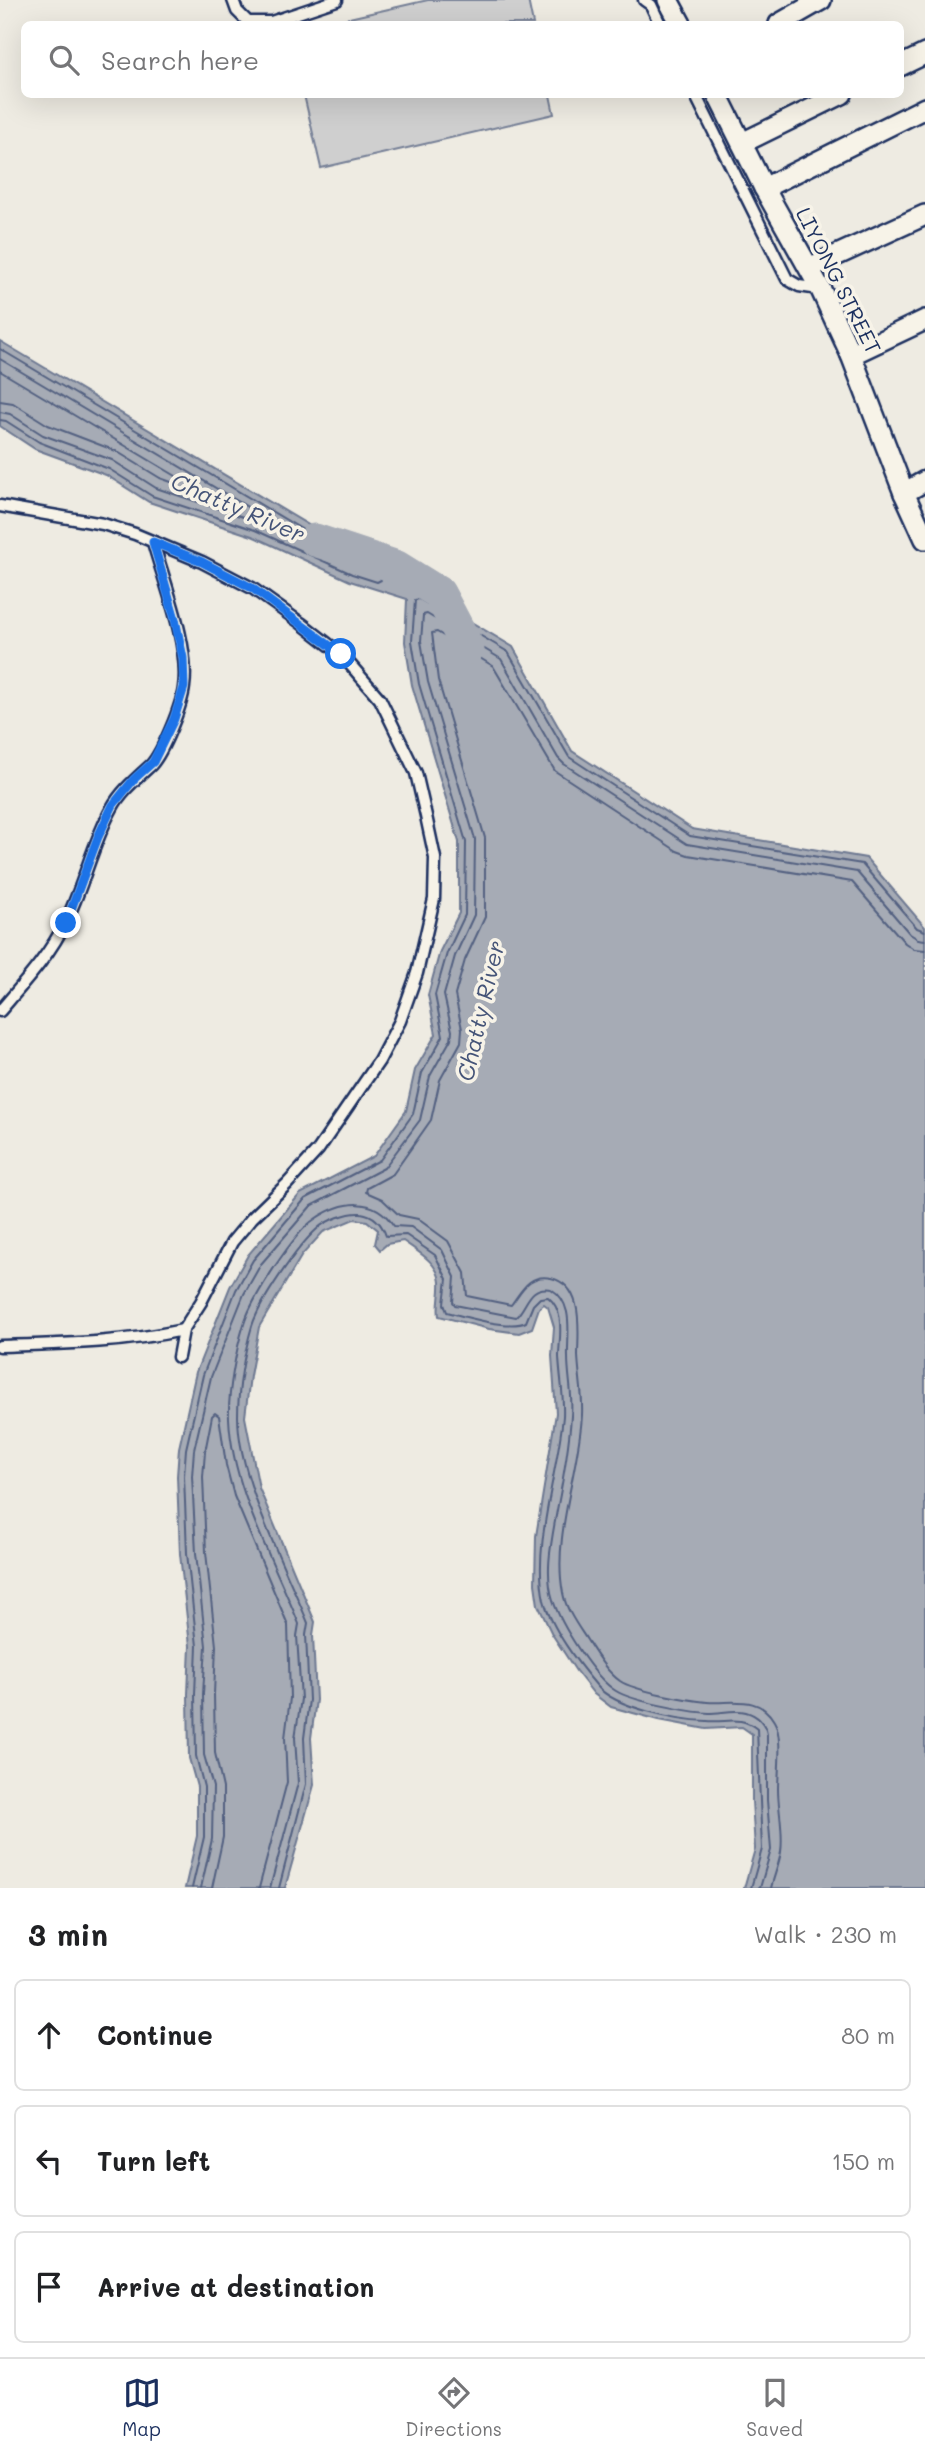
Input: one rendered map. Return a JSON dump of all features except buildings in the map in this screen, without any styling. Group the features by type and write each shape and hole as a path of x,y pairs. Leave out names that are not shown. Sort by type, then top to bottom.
{"street":[{"path":"668,0 679,21"},
{"path":"784,21 821,0"},
{"path":"904,64 925,54"},
{"name":"LIYONG STREET","path":"719,98 764,188 811,267 851,355 925,539"},
{"path":"741,144 834,98"},
{"path":"764,188 925,107"},
{"path":"811,267 925,215"},
{"path":"851,355 925,320"},
{"path":"905,494 925,481"}],"lane":[{"path":"233,0 237,11 247,21"},
{"path":"274,21 337,0"},
{"path":"644,0 651,5 659,21"},
{"path":"697,98 787,279 799,286 821,290"},
{"path":"0,506 103,524 202,562 252,588 341,654 380,699 416,773 435,858 434,899 417,972 395,1031 379,1061 318,1150 252,1217 232,1242 201,1302 183,1330 178,1357"},
{"path":"0,1011 33,974 66,923 113,805 134,779 153,762 174,719 184,687 183,658 153,542"},
{"path":"0,1346 99,1342 150,1337 183,1330"}],"shaded area":[{"path":"428,0 528,0 532,21 336,21"},
{"path":"305,98 551,98 554,114 321,168"}],"water":[{"path":"0,341 513,647 572,751 692,829 866,858 925,927 925,1888 744,1888 755,1849 752,1734 742,1727 706,1729 611,1707 594,1694 576,1671 552,1634 538,1605 535,1584 536,1536 556,1413 552,1356 554,1327 548,1307 544,1304 539,1308 532,1328 519,1333 489,1329 439,1316 440,1282 431,1263 403,1241 387,1244 380,1250 375,1244 378,1230 367,1221 354,1219 323,1232 302,1255 259,1327 245,1417 259,1488 315,1622 313,1635 316,1700 311,1738 314,1785 285,1888 185,1888 197,1836 197,1787 189,1758 190,1646 180,1554 177,1476 179,1448 196,1372 230,1287 248,1255 300,1194 374,1156 406,1111 415,1070 436,1034 428,995 440,951 459,913 459,842 412,685 405,642 407,599 350,581 252,536 149,502 106,475 35,449 0,426"}],"waterway":[{"name":"Chatty River","path":"315,540 397,567 439,593 468,648"}],"route":[{"path":"66,923 113,805 134,779 153,762 174,719 184,687 183,658 175,619 153,542 202,562 252,588 341,654"}]}
